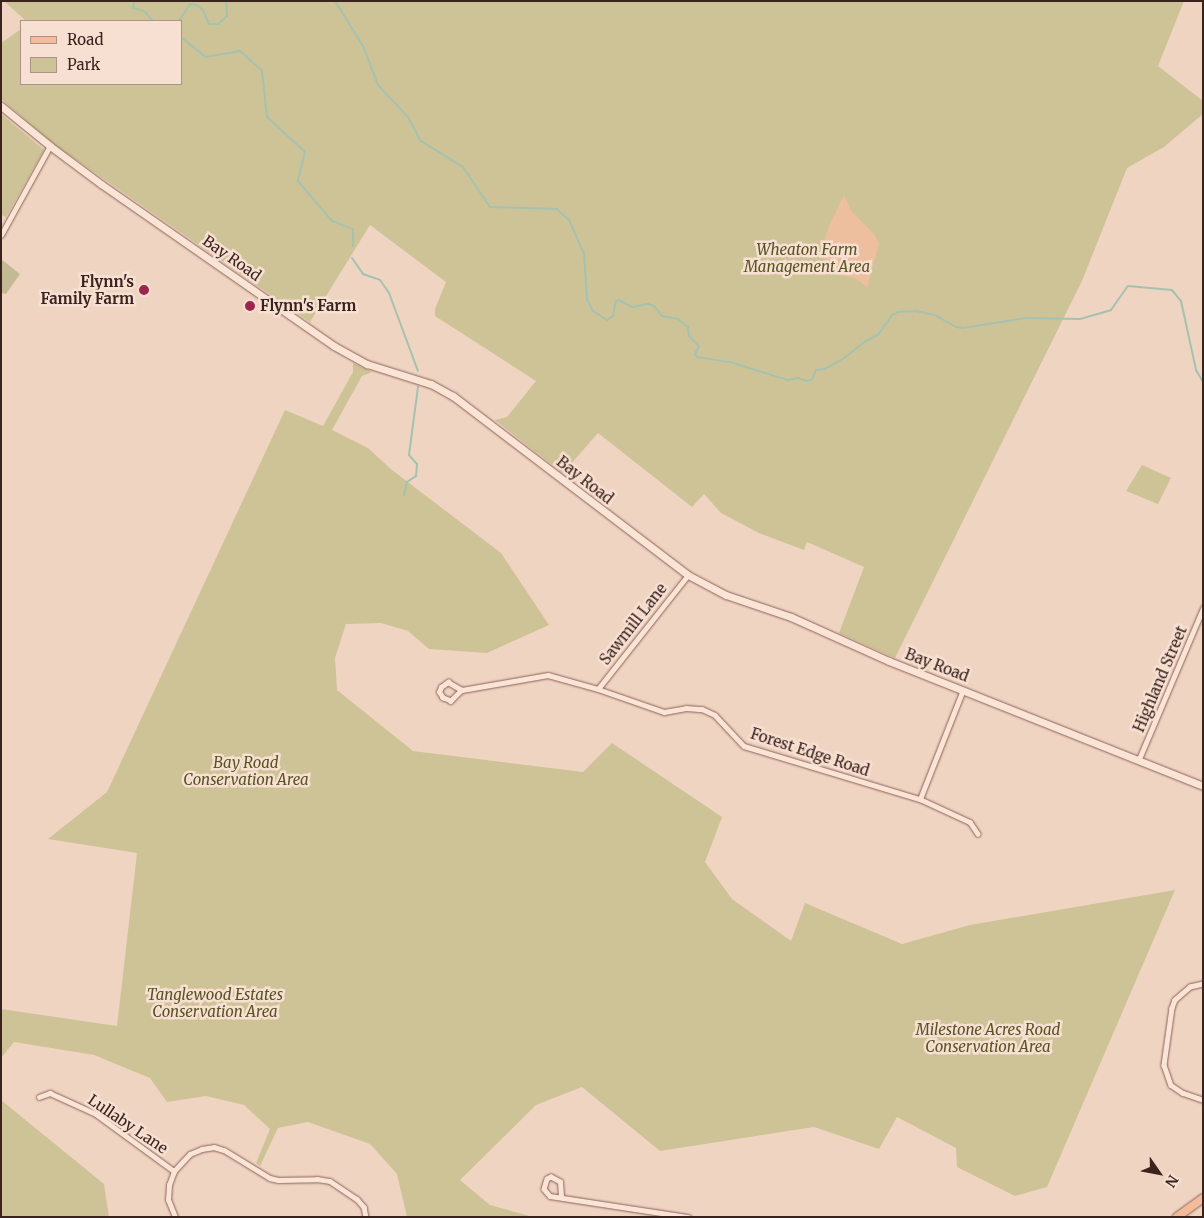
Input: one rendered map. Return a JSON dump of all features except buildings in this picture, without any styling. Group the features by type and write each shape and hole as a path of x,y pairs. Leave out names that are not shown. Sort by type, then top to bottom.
{"main road":[{"name":"Bay Road","path":"1,106 50,146 212,262 341,350 367,364 431,384 453,396 688,575 726,595 791,617 889,662 1139,759 1203,786"},
{"path":"1177,1217 1203,1198"}],"street":[{"path":"1,235 50,146"},
{"name":"Sawmill Lane","path":"598,689 688,575"},
{"name":"Highland Street","path":"1139,759 1203,608"},
{"name":"Forest Edge Road","path":"462,690 548,675 598,689 664,712 686,708 702,709 715,715 744,746 920,799 970,822 978,834"},
{"path":"448,682 462,690 451,701 443,698 439,692 441,687 448,682"},
{"path":"920,799 964,690"},
{"path":"1203,984 1190,987 1175,1000 1172,1008 1164,1065 1171,1085 1183,1093 1203,1100"},
{"name":"Lullaby Lane","path":"39,1097 50,1093 67,1099 96,1114 174,1171"},
{"path":"175,1217 168,1200 169,1185 174,1171 190,1154 214,1147 224,1150 270,1178 278,1180 317,1178 330,1181 357,1199 364,1207 366,1217"},
{"path":"561,1196 560,1182 551,1178 547,1179 545,1184 546,1194 688,1217"}],"green space":[{"name":"Wheaton Farm Management Area","path":"4,1 1184,1 1158,66 1203,101 1203,114 1164,147 1127,168 1082,281 895,658 839,633 864,567 807,542 804,550 759,533 721,513 704,494 692,507 598,433 563,473 495,420 507,417 536,381 435,316 435,309 446,282 370,225 310,322 55,145 1,99 1,43 20,30 20,85 182,85 182,20 25,20"},
{"path":"1,114 44,150 6,217 1,215"},
{"path":"353,363 372,372 362,376 332,430 368,448 392,470 501,553 549,625 487,653 429,649 408,631 381,623 346,624 335,658 337,690 413,751 583,772 612,743 722,817 705,862 732,899 791,941 805,903 902,944 970,925 1175,890 1047,1187 1015,1196 957,1167 956,1148 897,1117 879,1149 814,1127 660,1151 582,1087 536,1105 460,1180 490,1205 533,1217 407,1217 397,1174 370,1144 308,1122 278,1128 260,1166 256,1163 270,1129 244,1105 206,1096 167,1102 150,1078 94,1055 14,1042 1,1058 1,1009 117,1026 137,853 48,839 107,792 285,410 323,426 353,372"},
{"path":"1142,465 1171,478 1158,504 1126,491"},
{"path":"1,1100 104,1184 109,1217 1,1217"}],"sand":[{"path":"844,195 851,211 875,235 879,244 867,287 855,278 830,273 821,250 829,226"}],"shaded area":[{"path":"1,259 20,274 6,294 1,293"}],"waterway":[{"path":"134,1 133,8 144,11 152,20"},
{"path":"180,20 190,4 197,5 203,10 209,24 218,24 227,16 226,1"},
{"path":"335,1 363,46 378,85 408,117 421,141 463,167 490,207 557,209 569,220 584,253 587,299 593,311 607,320 613,316 616,301 619,300 632,307 648,304 654,306 662,316 678,319 688,327 689,336 699,346 695,354 697,357 733,363 788,380 798,378 808,381 812,379 816,370 825,369 878,335 892,315 898,312 916,311 935,315 956,327 963,328 1026,318 1080,319 1111,310 1128,286 1172,290 1181,301 1196,370 1203,382"},
{"path":"182,38 206,57 240,51 262,71 267,117 305,152 298,181 332,221 353,229 353,246"},
{"path":"352,258 363,274 380,280 389,293 418,371"},
{"path":"404,495 407,482 416,476 417,464 409,455 418,387"}],"place":[{"name":"Flynn's Family Farm","path":"144,290"},
{"name":"Flynn's Farm","path":"250,306"}],"park label":[{"name":"Bay Road Conservation Area","path":"246,770"},
{"name":"Tanglewood Estates Conservation Area","path":"215,1002"},
{"name":"Milestone Acres Road Conservation Area","path":"988,1038"}]}
